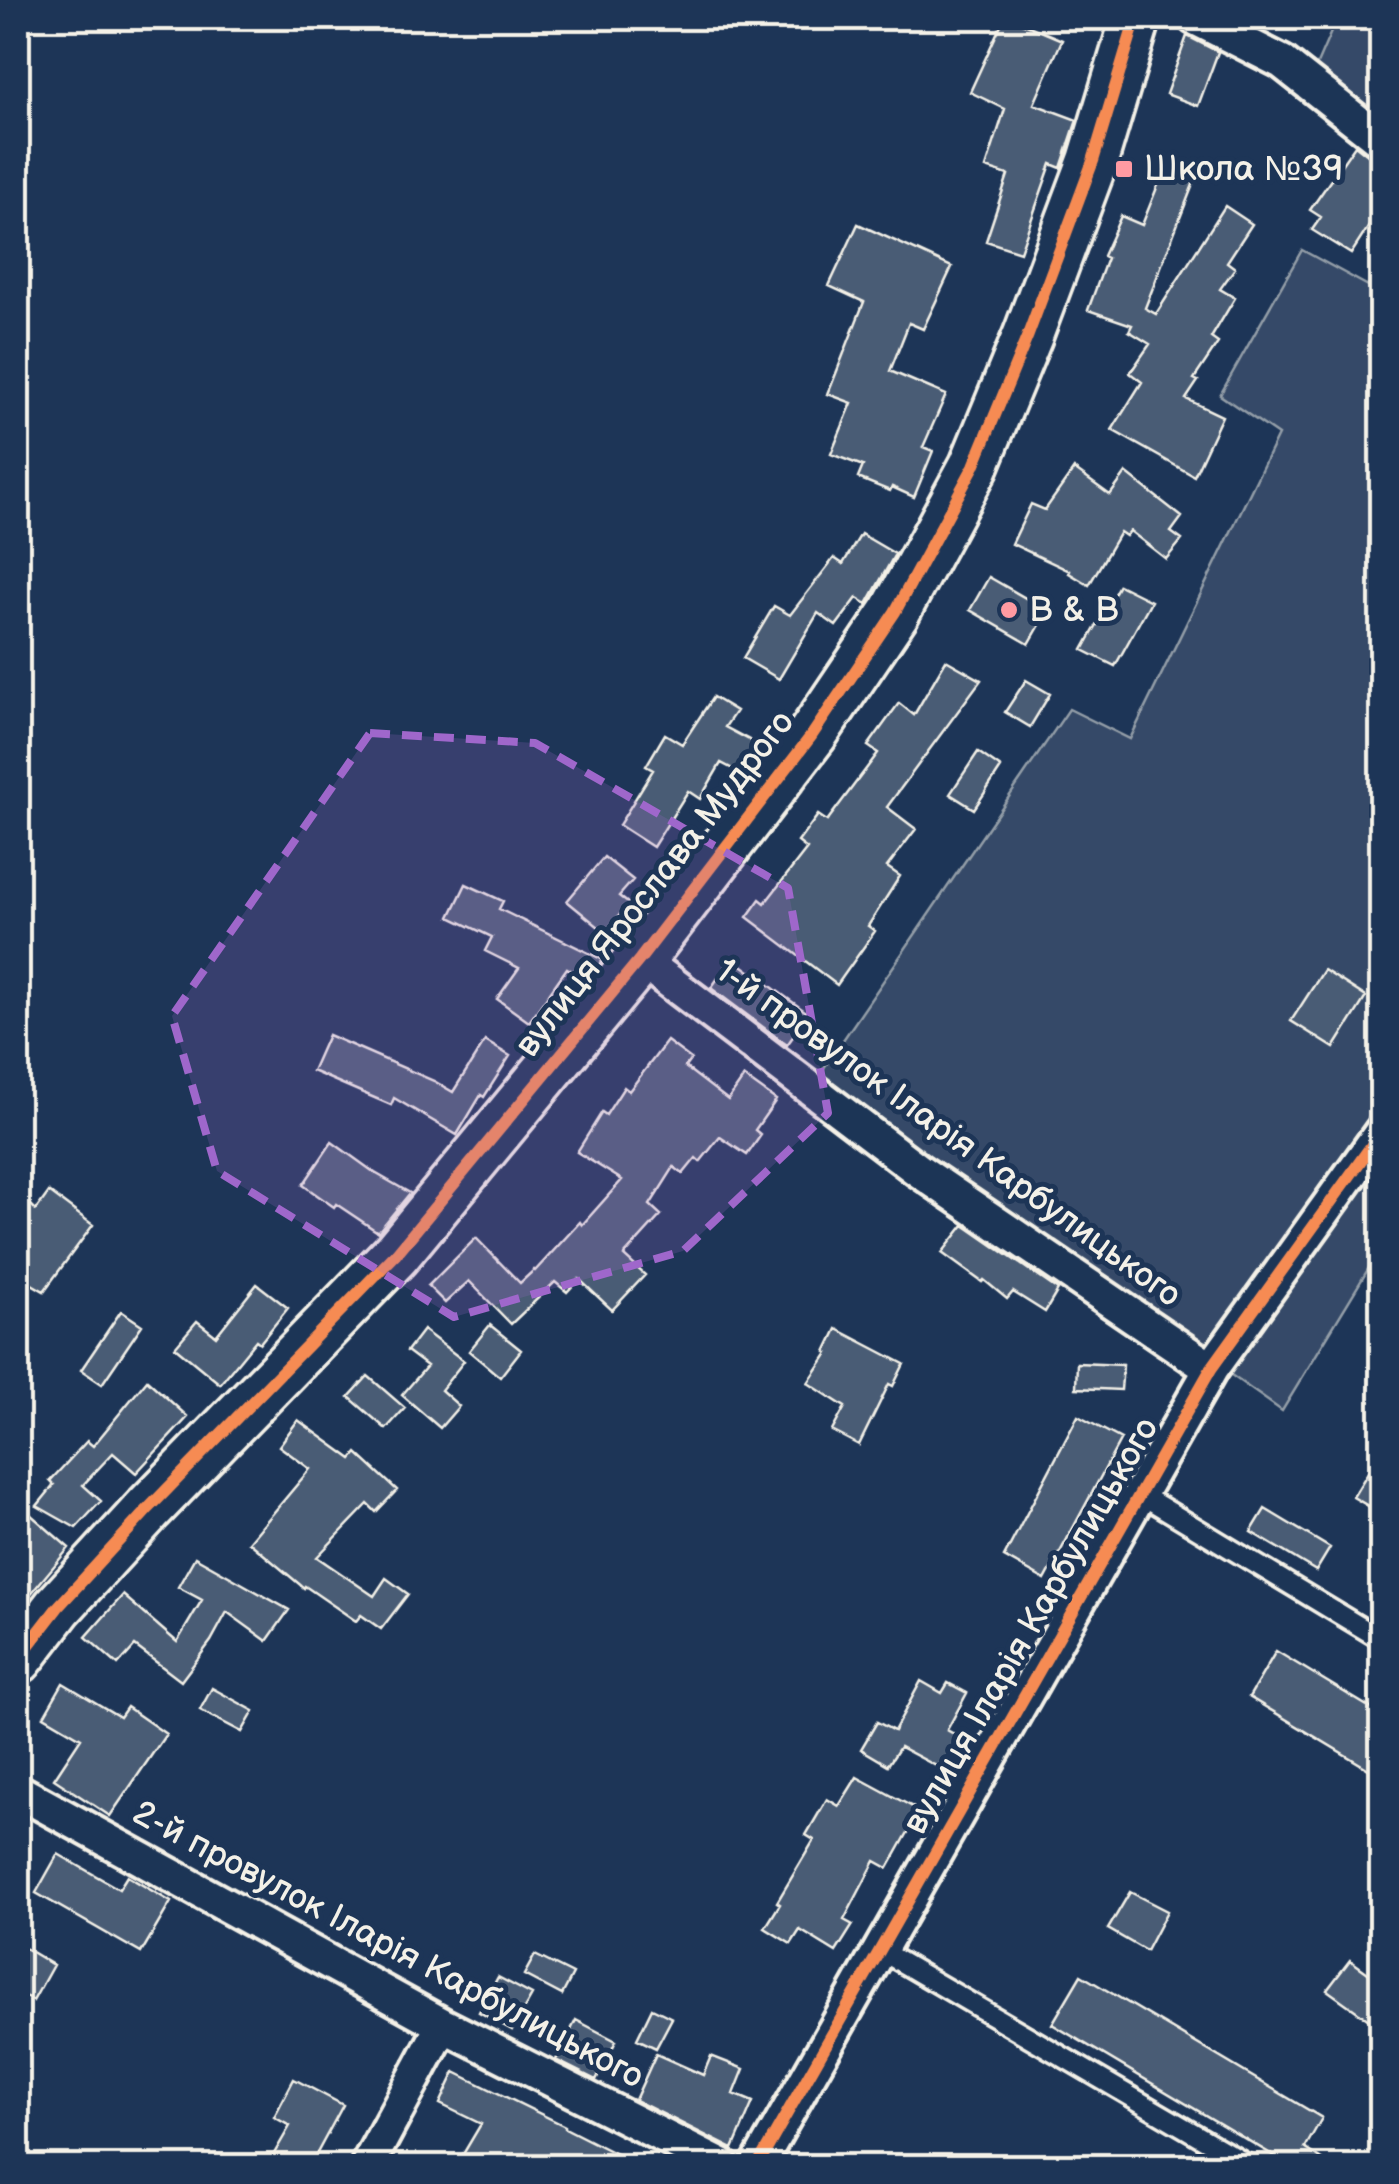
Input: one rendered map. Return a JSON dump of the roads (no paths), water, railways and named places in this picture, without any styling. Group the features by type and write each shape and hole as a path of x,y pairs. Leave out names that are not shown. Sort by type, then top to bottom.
{"main road":[{"name":"вулиця Ярослава Мудрого","path":"18,1659 58,1607 149,1508 396,1254 640,959 812,735 895,612 974,466 1028,335 1092,160 1136,18"}],"street":[{"path":"1195,18 1282,62 1382,141"},
{"name":"1-й провулок Іларія Карбулицького","path":"640,959 918,1170 1211,1369"},
{"name":"вулиця Іларія Карбулицького","path":"757,2166 1211,1369 1382,1130"},
{"name":"2-й провулок Іларія Карбулицького","path":"18,1791 442,2025 722,2166"},
{"path":"367,2166 442,2025"}],"lane":[{"path":"1140,1494 1382,1640"},
{"path":"880,1950 1250,2166"}],"place":[{"name":"Школа №39","path":"1124,169"},
{"name":"B & B","path":"1009,610"}]}
